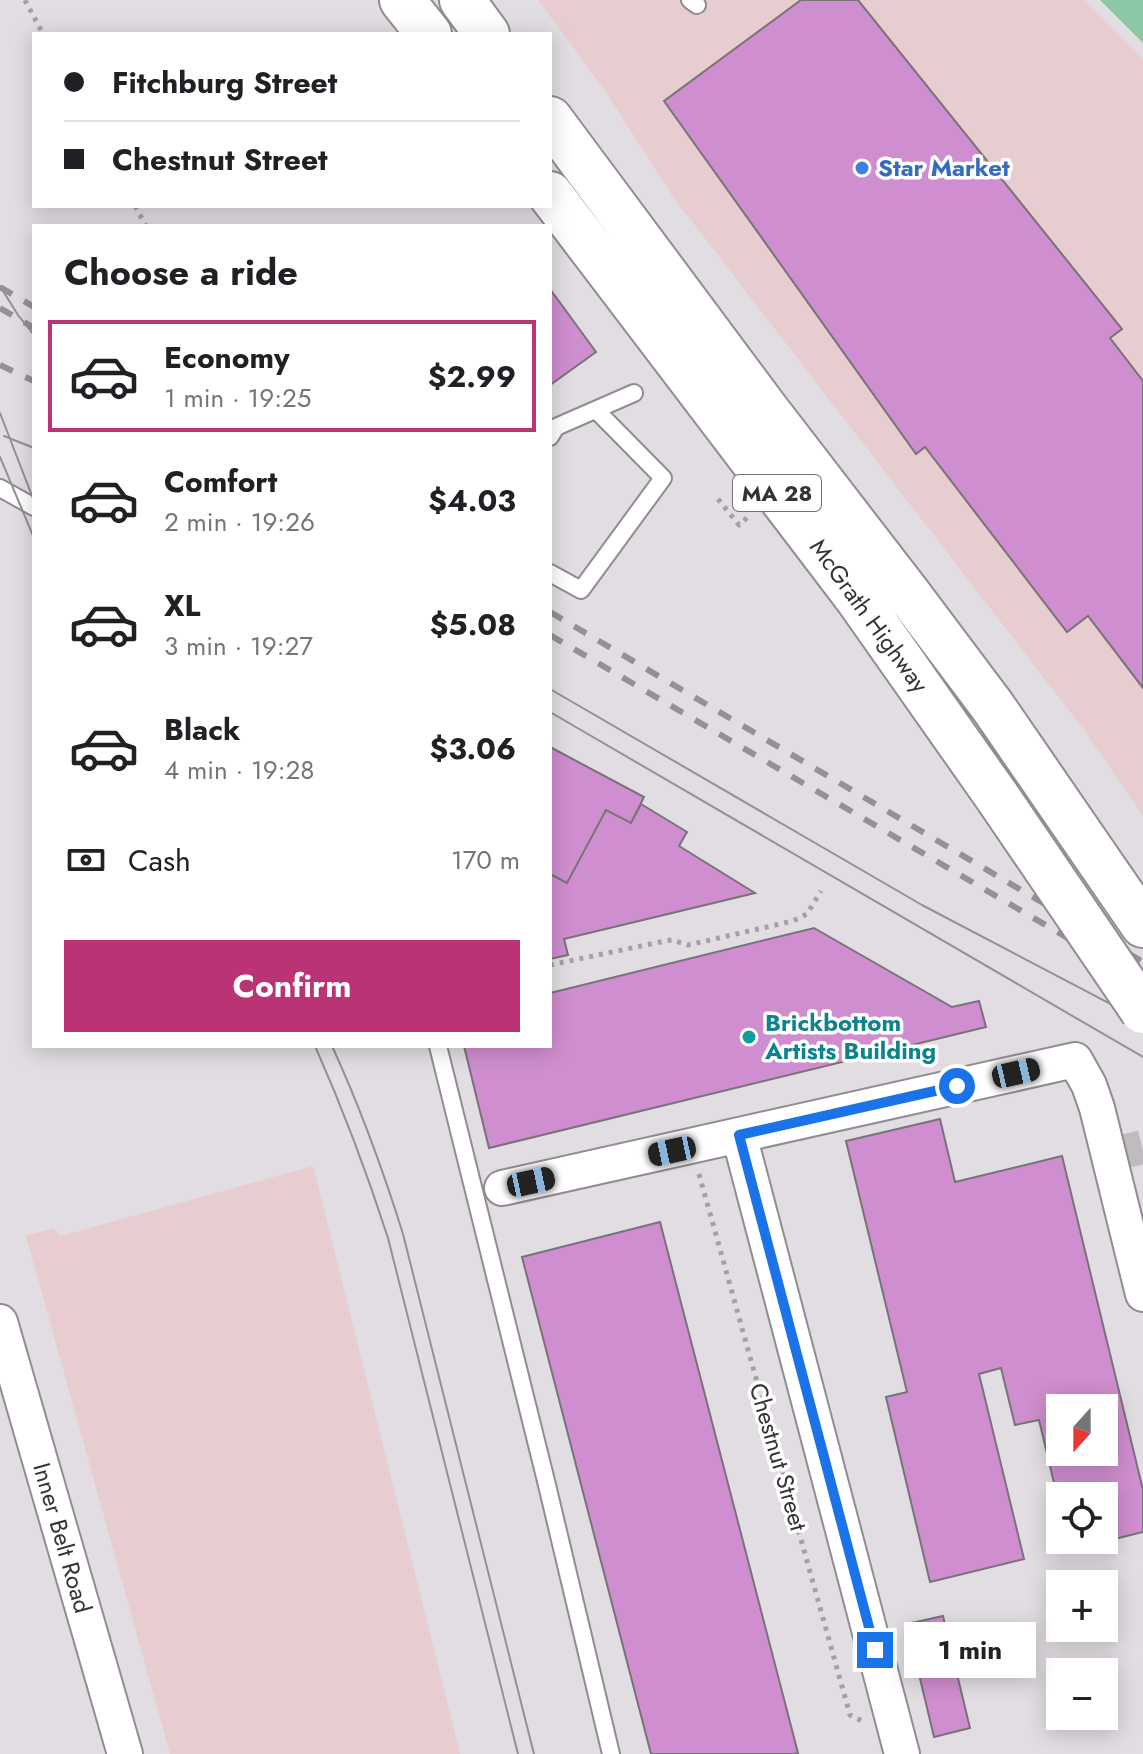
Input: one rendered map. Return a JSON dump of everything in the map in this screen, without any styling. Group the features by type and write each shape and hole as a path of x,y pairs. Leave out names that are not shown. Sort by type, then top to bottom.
{"highway":[{"path":"402,0 427,32"},
{"path":"462,0 486,32"},
{"name":"McGrath Highway","path":"552,122 952,652 1046,782 1143,925"},
{"name":"McGrath Highway","path":"552,197 858,599 1143,1011"}],"street":[{"path":"502,1188 1075,1060 1097,1108 1143,1294"},
{"name":"Chestnut Street","path":"739,1135 901,1747"},
{"name":"Inner Belt Road","path":"0,1322 125,1754"}],"lane":[{"path":"552,434 556,427 634,393"},
{"path":"552,574 581,590 663,478 596,410"},
{"path":"0,488 32,506"},
{"path":"438,1048 611,1754"}],"path":[{"path":"25,0 42,32"},
{"path":"718,499 739,525 750,515"},
{"path":"552,965 665,941 688,945 793,921 807,914 821,891"},
{"name":"Chestnut Street","path":"691,1146 850,1715 901,1747"}],"shaded area":[{"path":"538,0 1083,0 1143,60 1143,816 1084,730 673,197 604,89"},
{"path":"313,1166 460,1754 170,1754 26,1236 53,1228 61,1236"}],"green space":[{"path":"1100,0 1143,0 1143,43"}],"building":[{"path":"801,0 858,0 1122,329 1110,338 1143,381 1143,688 1088,616 1067,632 925,447 916,454 664,101"},
{"path":"552,292 596,352 552,384"},
{"path":"552,748 644,797 631,823 606,810 567,883 552,875"},
{"path":"641,804 687,832 679,846 755,893 564,939 568,955 552,959 552,875 567,883 606,810 631,823"},
{"name":"Brickbottom Artists Building","path":"814,928 952,1007 979,1001 986,1027 489,1148 464,1048 552,1048 552,993"},
{"path":"940,1119 955,1182 1062,1156 1143,1490 1143,1532 1118,1538 1118,1482 1054,1482 1050,1466 1118,1466 1118,1394 1046,1394 1046,1449 1039,1420 1015,1425 1001,1368 979,1374 1024,1559 930,1582 886,1397 907,1392 846,1141"},
{"path":"660,1222 798,1753 651,1754 522,1257"},
{"path":"943,1616 970,1728 934,1737 907,1624"}],"tunnel":[{"path":"1109,1155 1143,1147"}],"tram line":[{"path":"0,286 32,332"},
{"path":"0,413 32,496"},
{"path":"4,436 32,447"},
{"path":"0,457 32,533"},
{"path":"552,690 922,905 1143,1021"},
{"path":"552,713 1143,1057"},
{"path":"316,1048 354,1141 388,1238 518,1754"},
{"path":"333,1048 370,1139 403,1234 534,1754"}],"railway":[{"path":"0,287 32,306"},
{"path":"0,308 32,327"},
{"path":"0,365 32,380"},
{"path":"552,613 1143,962"},
{"path":"552,636 1143,982"}],"place":[{"name":"Star Market","path":"862,168"},
{"name":"Brickbottom Artists Building","path":"749,1037"}],"route":[{"path":"875,1650 739,1135 957,1086"}]}
